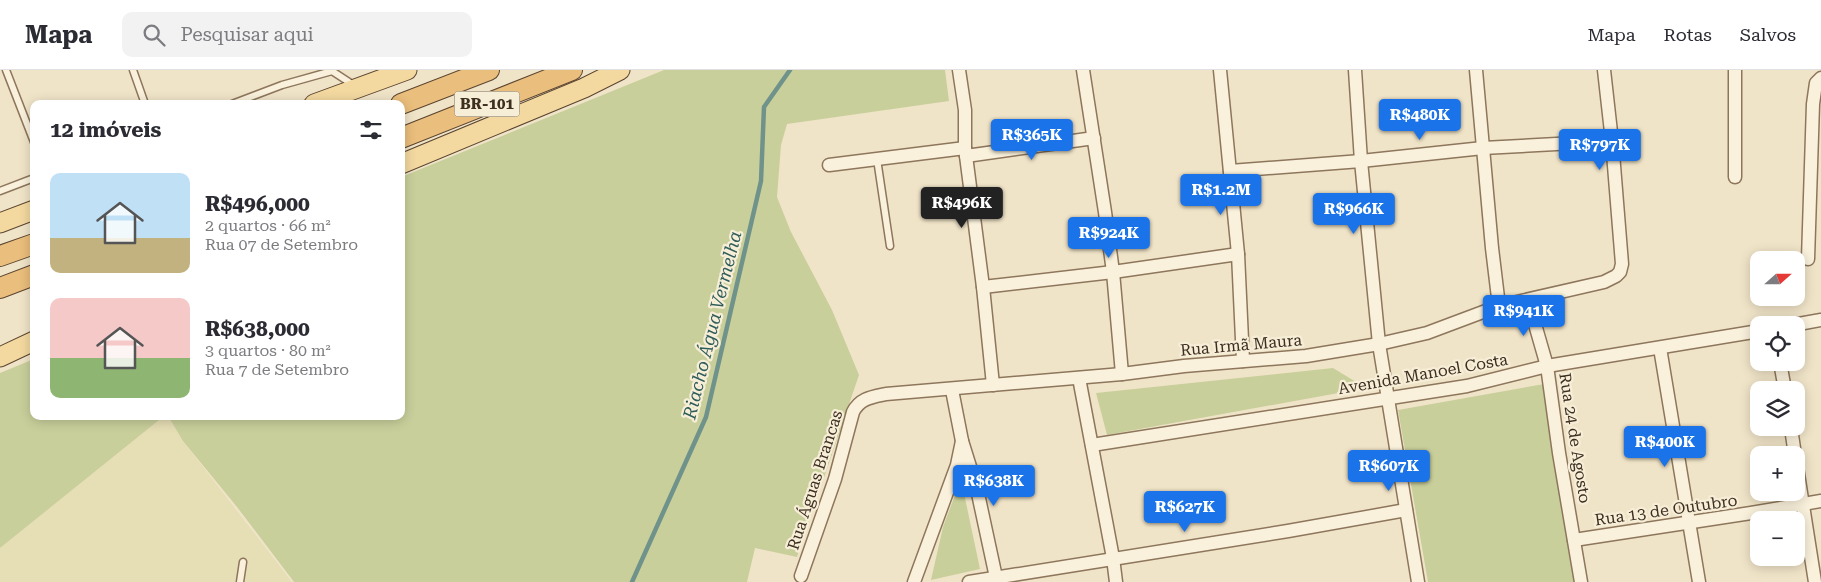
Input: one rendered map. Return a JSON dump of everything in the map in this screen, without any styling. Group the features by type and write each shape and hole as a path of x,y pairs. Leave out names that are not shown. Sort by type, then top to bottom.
{"highway":[{"name":"BR-101","path":"405,102 489,70"},
{"name":"BR-101","path":"405,136 572,70"},
{"path":"0,256 30,245"},
{"path":"0,288 30,277"}],"main road":[{"path":"325,100 407,70"},
{"path":"405,162 584,88 620,70"},
{"path":"0,223 30,212"},
{"path":"0,357 30,343"}],"street":[{"path":"959,70 965,110 965,152 983,287 993,386"},
{"path":"1083,70 1113,272 1122,374"},
{"path":"1220,70 1238,254 1243,361"},
{"path":"1355,70 1361,161 1379,344 1386,397 1418,582"},
{"path":"1476,70 1499,306"},
{"path":"1230,171 1361,161 1483,148 1612,141 1604,70"},
{"path":"1735,177 1736,70"},
{"path":"1808,259 1815,210 1814,97 1816,83 1821,78"},
{"path":"829,165 1094,138"},
{"name":"Rua Irmã Maura","path":"866,398 886,394 952,390 1306,356 1379,344 1427,333 1499,306 1611,280 1620,272 1622,264 1612,141"},
{"path":"983,287 1113,272 1238,254"},
{"name":"Rua 24 de Agosto","path":"1528,300 1547,366 1559,453 1581,582"},
{"path":"1805,323 1821,320"},
{"name":"Avenida Manoel Costa","path":"1092,445 1386,397 1467,386 1547,366 1750,333"},
{"path":"1660,348 1698,582"},
{"path":"1079,378 1116,582"},
{"path":"952,390 962,441 977,489 996,580"},
{"name":"Rua Águas Brancas","path":"801,576 835,479 853,412 857,405 866,398"},
{"path":"914,582 957,465 962,441"},
{"path":"1803,501 1816,582"},
{"name":"Rua 13 de Outubro","path":"1574,540 1821,501"},
{"path":"969,582 996,580 1113,558 1288,531 1406,510"}],"lane":[{"path":"6,70 30,132"},
{"path":"133,70 144,100"},
{"path":"243,100 282,85 332,72 358,88"},
{"path":"877,159 890,246"},
{"path":"0,191 30,180"},
{"path":"240,582 243,562"}],"shaded area":[{"path":"159,420 170,420 183,441 292,582 0,582 0,548"}],"green space":[{"path":"664,70 945,70 949,101 787,124 781,145 777,197 791,232 832,310 859,375 797,557 755,548 747,582 294,582 237,507 183,441 170,420 405,420 405,175"},
{"path":"30,361 30,420 159,420 0,548 0,373"},
{"path":"1333,368 1366,388 1107,435 1096,393"},
{"path":"1544,384 1578,582 1428,582 1398,410"},
{"path":"961,479 980,569 931,580 943,527"}],"waterway":[{"name":"Riacho Água Vermelha","path":"632,582 706,417 761,181 764,107 790,70"}]}
